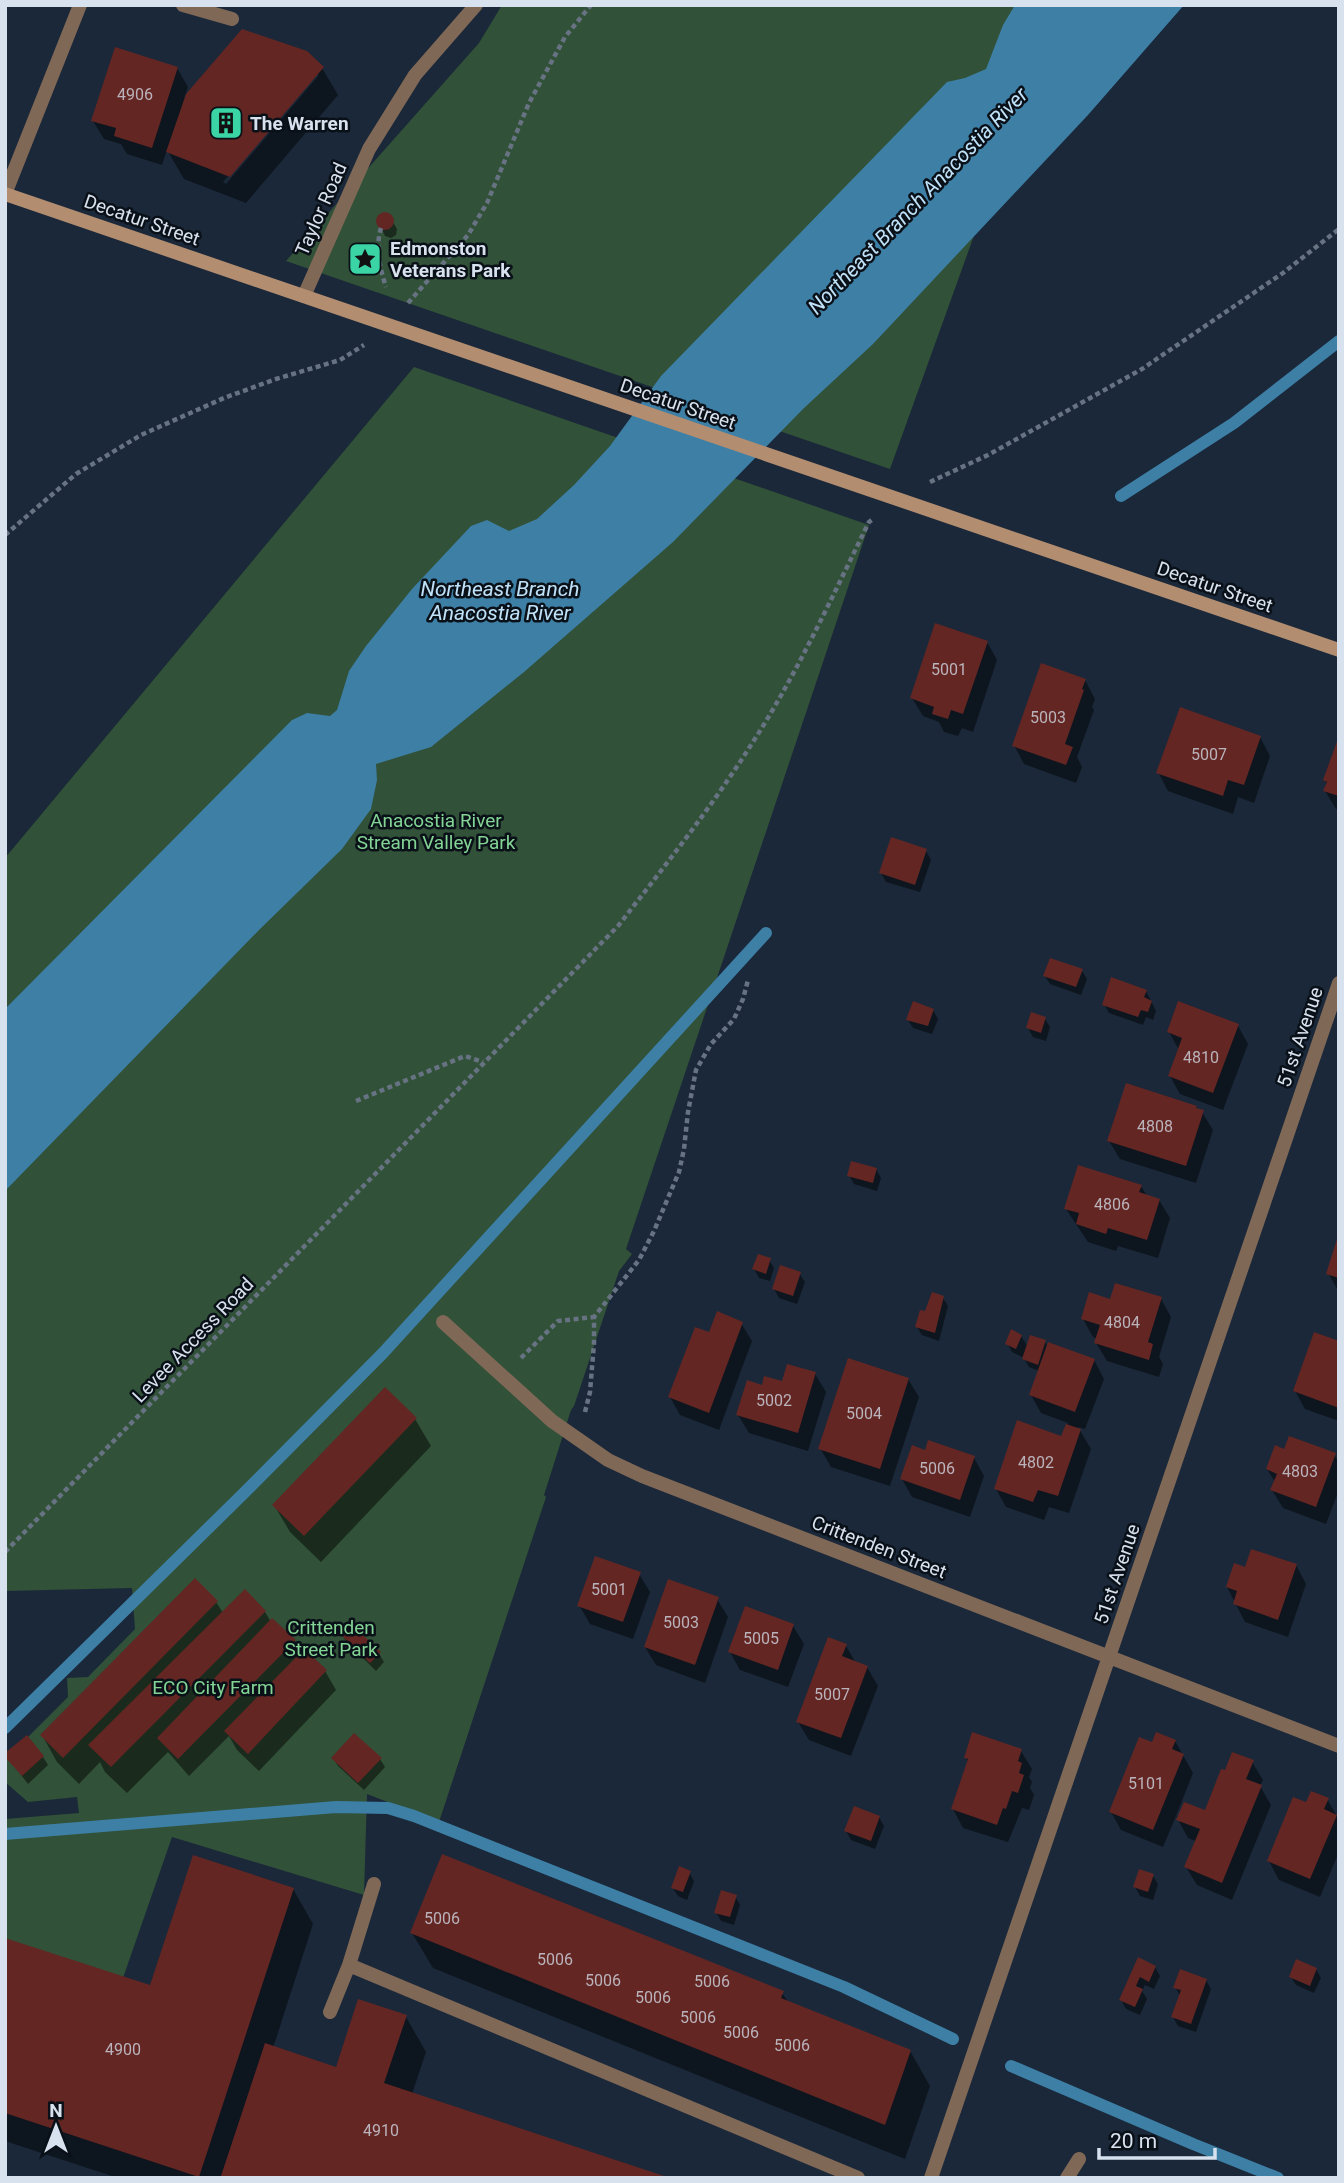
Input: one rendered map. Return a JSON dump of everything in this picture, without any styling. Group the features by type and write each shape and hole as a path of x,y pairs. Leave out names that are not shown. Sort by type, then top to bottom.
{"street":[{"path":"5,194 80,5"},
{"path":"184,5 232,19"},
{"name":"Taylor Road","path":"304,296 369,149 415,75 476,5"},
{"name":"Decatur Street","path":"5,194 1339,650"},
{"name":"51st Avenue","path":"931,2178 1339,983"},
{"name":"Crittenden Street","path":"443,1322 552,1421 608,1460 642,1476 1339,1746"},
{"path":"330,2012 349,1965 374,1884"},
{"path":"349,1965 858,2178"},
{"path":"1068,2178 1079,2159"}],"path":[{"path":"381,228 378,237 379,259 386,287"},
{"name":"Levee Access Road","path":"5,1552 618,926 692,831 752,744 789,681 869,522 938,478 988,455 1142,369 1283,273 1339,229"},
{"path":"578,1440 590,1392 594,1317 639,1260 654,1231 679,1172 696,1070 711,1044 734,1019 748,980"},
{"path":"356,1101 465,1056 483,1062"},
{"path":"505,1377 558,1321 594,1317"}],"green space":[{"path":"502,5 1057,5 890,469 286,261 479,43"},
{"name":"Anacostia River Stream Valley Park","path":"414,367 869,525 626,1249 632,1254 619,1271 571,1410 544,1495 546,1497 439,1822 367,1794 364,1895 172,1837 123,1978 5,1940 5,1819 79,1813 77,1797 28,1802 5,1782 5,1760 68,1697 67,1678 88,1677 135,1629 132,1588 5,1591 5,858"}],"water":[{"name":"Northeast Branch Anacostia River","path":"1015,5 1184,5 1088,115 873,344 803,409 673,542 524,672 431,747 376,764 377,780 371,809 342,849 259,930 5,1191 5,1009 292,720 307,713 330,716 337,710 349,671 366,646 412,589 471,526 487,520 509,531 537,519 574,485 610,446 661,376 947,82 986,69 1003,25"}],"building":[{"name":"The Warren","path":"242,29 307,51 324,67 230,177 166,152 186,94"},
{"path":"115,47 178,67 152,148 114,136 116,128 91,121"},
{"path":"385,212 391,215 394,221 391,227 385,230 379,227 376,221 379,215"},
{"path":"935,623 988,641 963,714 951,710 948,719 932,714 934,707 910,698"},
{"path":"1041,663 1086,679 1065,744 1073,747 1066,765 1012,746"},
{"path":"1180,707 1261,736 1244,785 1228,780 1223,796 1156,773"},
{"path":"1339,736 1339,796 1323,791 1327,782 1323,780"},
{"path":"891,837 927,849 915,885 879,873"},
{"path":"1050,958 1083,969 1076,987 1043,976"},
{"path":"1111,977 1147,990 1144,997 1152,1001 1148,1012 1141,1010 1138,1017 1102,1005"},
{"path":"913,1001 934,1009 928,1026 906,1020"},
{"path":"1178,1001 1239,1024 1213,1093 1168,1076 1182,1038 1167,1032"},
{"path":"1031,1012 1046,1017 1041,1033 1026,1028"},
{"path":"1126,1083 1204,1110 1186,1166 1107,1141"},
{"path":"851,1161 877,1168 873,1183 847,1176"},
{"path":"1078,1165 1142,1185 1139,1192 1160,1199 1147,1240 1108,1228 1106,1234 1076,1224 1079,1213 1064,1209"},
{"path":"1339,1236 1339,1278 1326,1274"},
{"path":"758,1254 771,1258 766,1274 752,1269"},
{"path":"780,1265 801,1272 793,1296 772,1289"},
{"path":"1115,1283 1162,1297 1148,1342 1153,1344 1149,1360 1094,1343 1100,1325 1081,1319 1089,1292 1110,1299"},
{"path":"932,1292 944,1296 935,1333 915,1327 920,1310 925,1311"},
{"path":"717,1311 743,1322 709,1413 668,1397 695,1327 709,1332"},
{"path":"1011,1329 1022,1335 1016,1349 1005,1344"},
{"path":"1314,1332 1339,1341 1339,1408 1293,1391"},
{"path":"1030,1335 1046,1340 1038,1365 1022,1359"},
{"path":"1048,1342 1095,1359 1075,1412 1029,1395"},
{"path":"848,1358 909,1378 880,1469 818,1449"},
{"path":"787,1364 816,1372 798,1433 736,1415 747,1380 762,1385 764,1376 782,1381"},
{"path":"385,1387 417,1418 304,1536 272,1505"},
{"path":"1017,1420 1061,1436 1066,1424 1081,1429 1058,1496 1038,1490 1033,1502 994,1489"},
{"path":"1289,1436 1336,1453 1316,1507 1270,1490 1277,1474 1266,1469 1275,1445 1284,1449"},
{"path":"928,1440 975,1456 960,1500 900,1479 912,1445 925,1450"},
{"path":"1251,1549 1297,1564 1278,1620 1233,1604 1237,1591 1226,1587 1234,1563 1245,1567"},
{"path":"595,1556 641,1572 623,1622 577,1606"},
{"path":"195,1578 218,1601 63,1758 40,1735"},
{"path":"668,1579 719,1597 695,1665 644,1647"},
{"path":"245,1589 266,1611 111,1767 88,1745"},
{"path":"745,1606 794,1624 778,1670 728,1652"},
{"path":"272,1618 296,1640 178,1759 157,1738"},
{"path":"349,1622 381,1652 370,1663 339,1633"},
{"path":"828,1637 847,1644 842,1656 868,1666 841,1738 796,1722"},
{"path":"304,1649 327,1670 248,1754 224,1731"},
{"path":"972,1732 1022,1749 1018,1761 1022,1763 1019,1773 1024,1775 1018,1793 1012,1791 997,1825 951,1809 968,1759 964,1758"},
{"path":"1156,1732 1176,1740 1172,1749 1184,1754 1153,1830 1109,1812 1139,1737 1152,1742"},
{"path":"354,1733 382,1758 358,1783 331,1758"},
{"path":"27,1735 44,1756 22,1776 5,1757 5,1753"},
{"path":"1232,1752 1254,1760 1246,1779 1262,1785 1222,1883 1184,1867 1200,1829 1176,1820 1184,1802 1205,1810 1221,1769 1225,1770"},
{"path":"1311,1791 1329,1798 1324,1809 1337,1815 1310,1879 1267,1861 1293,1797 1306,1802"},
{"path":"854,1806 880,1816 871,1841 844,1831"},
{"path":"442,1854 784,1991 781,1998 911,2050 885,2125 410,1933"},
{"path":"193,1855 294,1888 199,2177 5,2113 5,1938 150,1985"},
{"path":"679,1866 691,1871 683,1892 671,1888"},
{"path":"1139,1869 1154,1874 1148,1892 1133,1887"},
{"path":"721,1890 737,1895 730,1917 714,1913"},
{"path":"1138,1957 1156,1966 1149,1982 1140,1977 1136,1986 1143,1989 1135,2007 1119,2000"},
{"path":"1296,1959 1317,1968 1310,1986 1289,1977"},
{"path":"1180,1969 1207,1979 1191,2024 1171,2017 1181,1990 1173,1988"},
{"path":"358,1999 407,2015 384,2083 670,2178 221,2176 265,2043 336,2067"}],"waterway":[{"path":"1121,496 1234,423 1339,341"},
{"path":"5,1728 383,1353 766,933"},
{"path":"5,1834 336,1807 388,1808 844,1987 953,2039"},
{"path":"1011,2066 1278,2178"}],"place":[{"name":"The Warren","path":"226,123"},
{"name":"Edmonston Veterans Park","path":"365,259"}],"park label":[{"name":"Crittenden Street Park","path":"331,1638"},
{"name":"ECO City Farm","path":"213,1687"}]}
